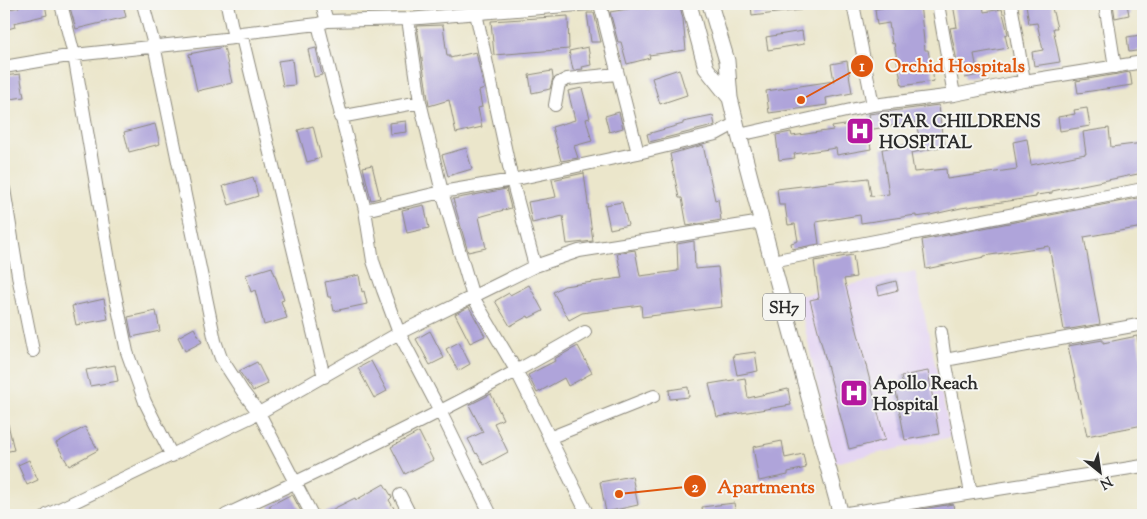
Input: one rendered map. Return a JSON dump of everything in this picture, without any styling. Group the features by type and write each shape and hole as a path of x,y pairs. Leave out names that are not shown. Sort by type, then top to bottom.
{"main road":[{"name":"SH7","path":"689,4 706,68 730,98"},
{"name":"SH7","path":"710,4 727,61 730,98 841,515"}],"street":[{"path":"62,4 74,55 113,284 127,352 145,402 172,456"},
{"path":"143,4 154,45 215,341 221,358 242,392 259,413 312,515"},
{"path":"227,4 237,35 324,377"},
{"path":"322,4 322,23 340,117 365,210 373,261 399,333 491,515"},
{"path":"4,67 74,55 322,23 408,19 475,9 590,4"},
{"path":"600,4 638,153"},
{"path":"853,4 873,105"},
{"path":"938,4 954,95"},
{"path":"1011,4 1024,81"},
{"path":"1105,4 1115,67"},
{"path":"475,9 512,180 535,266"},
{"path":"408,19 420,102 442,192 473,297 517,372 588,515"},
{"path":"365,210 442,192 512,180 638,153 738,129 873,105 954,95 1024,81 1143,62"},
{"path":"556,105 559,84 567,79 618,74"},
{"path":"340,117 420,102"},
{"path":"4,189 19,281 34,351"},
{"path":"772,261 1143,189"},
{"path":"47,515 259,413 399,333 535,266 579,251 762,222"},
{"path":"945,360 1138,325"},
{"path":"226,515 517,372 585,332"},
{"path":"941,332 971,493"},
{"path":"549,438 654,396"},
{"path":"841,515 1143,466"},
{"path":"400,495 410,515"}],"shaded area":[{"path":"915,271 951,437 834,463 798,296"}],"building":[{"path":"19,4 45,4 47,15 14,23 15,27 4,30 4,10 19,7"},
{"path":"69,4 85,4 86,6 123,4 126,17 76,29"},
{"path":"751,4 801,4 801,10 752,16"},
{"path":"920,4 925,50 928,50 934,81 902,86 889,23 877,25 875,9"},
{"path":"953,4 983,4 984,12 1002,9 1008,34 1005,35 1008,48 974,54 978,75 965,78 962,64 958,66 950,28 957,27"},
{"path":"1026,4 1051,4 1057,28 1053,28 1060,62 1034,66 1032,52 1043,50 1037,23 1029,24"},
{"path":"1113,4 1127,4 1129,15 1115,18"},
{"path":"645,6 646,9 680,6 686,50 649,55 650,58 627,64 621,42 618,42 610,12"},
{"path":"587,13 594,13 601,42 591,42"},
{"path":"568,16 569,49 494,55 491,21"},
{"path":"443,25 447,56 450,56 450,58 476,52 484,89 479,91 482,107 478,108 482,127 456,133 449,100 429,106 417,26"},
{"path":"802,31 804,44 768,50 766,37"},
{"path":"1141,35 1143,50 1129,52 1127,37"},
{"path":"224,47 232,83 197,91 189,54"},
{"path":"588,47 591,65 582,67 583,69 573,70 569,51"},
{"path":"316,48 322,75 314,77 308,50"},
{"path":"292,59 295,85 283,86 278,61"},
{"path":"847,61 852,93 826,98 827,105 769,113 766,91 834,81 831,64"},
{"path":"679,69 687,95 660,104 652,78"},
{"path":"552,71 553,78 550,89 532,93 529,75"},
{"path":"1130,72 1132,85 1078,93 1076,81"},
{"path":"20,74 24,97 4,100 4,76"},
{"path":"582,88 590,118 586,119 592,141 574,146 578,158 561,161 552,127 575,120 568,91"},
{"path":"939,105 945,146 911,153 914,172 946,169 947,179 1017,169 1013,142 1027,139 1031,165 1086,154 1083,132 1109,128 1111,147 1143,143 1143,173 1052,191 1052,193 1036,195 1036,197 961,208 930,215 916,217 916,215 861,223 860,215 816,222 819,244 792,249 791,243 798,241 795,224 788,225 785,205 779,205 777,189 868,178 871,196 889,194 882,149 920,142 916,122 868,130 871,149 837,155 836,148 794,154 795,158 779,160 776,135 791,132 792,136 833,130 832,127 870,121 869,114"},
{"path":"1087,108 1090,126 1060,131 1058,117 1075,114 1074,110"},
{"path":"619,112 623,128 609,132 605,116"},
{"path":"713,116 715,125 713,126 649,142 647,134 683,124 683,122"},
{"path":"406,121 407,132 390,134 389,123"},
{"path":"155,124 160,144 129,152 124,132"},
{"path":"313,126 321,158 307,162 298,130"},
{"path":"703,145 715,200 718,199 721,220 687,226 682,198 679,198 670,154"},
{"path":"466,148 472,169 448,176 442,155"},
{"path":"372,165 380,198 371,200 363,167"},
{"path":"584,173 593,241 567,244 563,216 532,223 528,202 556,197 552,180"},
{"path":"253,177 258,196 229,205 223,186"},
{"path":"506,189 511,208 479,217 486,248 468,252 453,199"},
{"path":"1143,197 1143,227 1084,237 1100,324 1064,330 1049,246 984,256 926,269 922,240"},
{"path":"622,202 628,225 610,229 605,205"},
{"path":"424,205 429,228 407,233 402,210"},
{"path":"694,241 695,269 718,267 722,307 642,317 641,305 582,313 569,320 553,292 564,286 622,278 617,253 635,250 640,276 678,271 677,244"},
{"path":"853,255 856,277 844,279 885,440 849,449 810,300 819,298 814,261"},
{"path":"272,267 284,300 281,301 287,318 264,325 255,290 251,292 246,275"},
{"path":"359,275 362,292 364,291 367,304 334,311 331,297 328,297 325,282"},
{"path":"896,281 898,290 879,295 877,286"},
{"path":"529,285 543,311 529,318 528,316 510,326 495,301"},
{"path":"104,299 108,319 76,325 72,306"},
{"path":"469,307 485,336 470,343 455,314"},
{"path":"156,311 160,331 132,337 128,317"},
{"path":"194,328 202,342 185,351 178,337"},
{"path":"430,331 444,358 430,365 416,339"},
{"path":"1137,336 1143,368 1143,425 1087,436 1068,346 1103,340 1103,343"},
{"path":"459,342 470,364 458,371 446,349"},
{"path":"578,346 592,373 568,386 564,378 537,393 528,375"},
{"path":"755,352 758,371 737,375 733,355"},
{"path":"371,361 387,391 374,398 358,368"},
{"path":"257,362 268,384 253,391 239,371"},
{"path":"115,365 118,381 90,386 86,370"},
{"path":"928,371 939,434 905,440 896,391 903,389 901,376"},
{"path":"745,378 748,398 788,389 791,405 717,417 709,384"},
{"path":"688,387 689,397 670,399 669,390"},
{"path":"491,394 503,419 494,423 508,452 484,465 468,439 483,432 469,405"},
{"path":"4,424 8,424 14,450 4,452"},
{"path":"85,427 98,450 69,466 56,443"},
{"path":"419,432 433,460 405,474 391,447"},
{"path":"782,441 785,458 803,454 806,468 788,472 788,475 759,481 753,447"},
{"path":"29,460 38,480 27,485 18,465"},
{"path":"632,476 638,505 606,512 600,482"},
{"path":"384,484 392,497 389,500 398,515 321,515 355,498 356,500"},
{"path":"292,494 303,515 274,515 269,506"},
{"path":"734,503 736,515 703,515 702,507"},
{"path":"953,504 954,511 920,515 885,515"}],"place":[{"name":"Orchid Hospitals","path":"801,100"},
{"name":"STAR CHILDRENS HOSPITAL","path":"860,131"},
{"name":"Apollo Reach Hospital","path":"854,393"},
{"name":"Apartments","path":"619,494"}]}
